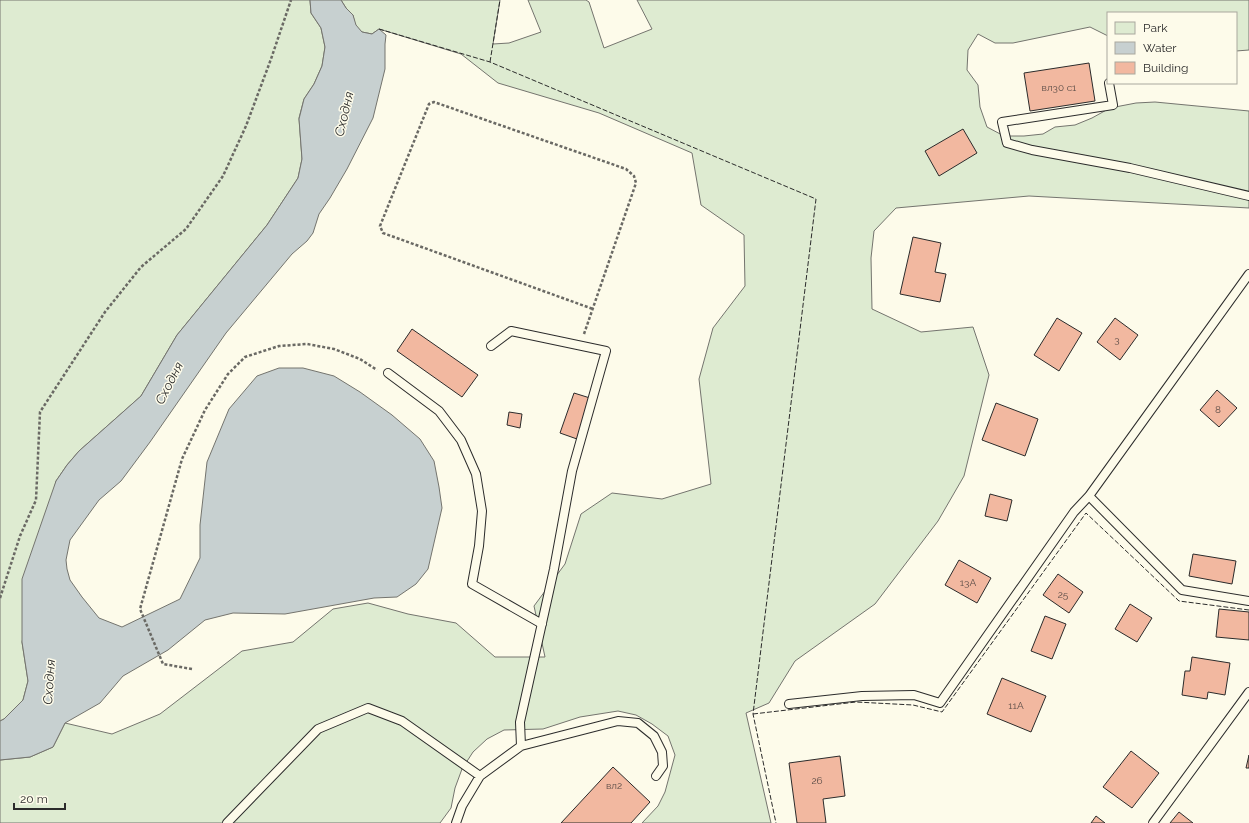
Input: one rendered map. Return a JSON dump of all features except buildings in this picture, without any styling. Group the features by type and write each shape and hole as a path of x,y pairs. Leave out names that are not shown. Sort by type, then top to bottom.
{"lane":[{"path":"1110,84 1113,105 1002,122 1007,143 1032,150 1130,168 1249,196"},
{"path":"789,704 877,695 914,695 940,703 1074,512 1089,496 1249,274"},
{"path":"491,346 511,331 606,351 572,471 554,569 520,722 521,746"},
{"path":"388,373 440,411 461,440 476,474 482,510 479,546 472,584 542,624"},
{"path":"1089,496 1182,590 1249,601"},
{"path":"1153,823 1249,692"},
{"path":"227,823 318,728 368,708 402,721 480,776"},
{"path":"456,823 462,806 480,776 521,746 618,721 638,723 654,736 662,752 663,766 656,776"}],"path":[{"path":"0,598 20,536 36,500 40,412 105,312 141,267 186,229 223,176 249,119 272,59 291,0"},
{"path":"580,346 593,309 636,183 634,176 626,169 434,102 429,104 380,226 383,233 593,309"},
{"path":"192,668 163,664 140,609 182,459 205,410 228,374 246,357 279,346 307,344 334,349 360,359 379,371 388,373"}],"green space":[{"path":"0,0 310,0 311,13 321,28 325,47 322,66 314,84 304,99 299,118 302,159 298,178 267,225 177,335 141,396 79,451 56,481 22,642 28,681 23,700 4,719 0,721"},
{"path":"341,0 500,0 493,44 509,43 541,32 528,0 586,0 589,2 604,48 652,29 637,0 1249,0 1249,50 1237,51 1237,12 1107,12 1107,36 1090,27 1013,43 995,43 978,34 968,50 967,70 978,85 980,107 987,127 1004,136 1043,134 1055,127 1075,125 1110,108 1136,103 1155,102 1249,111 1249,208 1029,196 896,208 874,231 871,258 872,309 921,332 973,327 989,375 964,476 938,521 875,604 795,661 769,703 746,713 771,823 642,823 658,806 665,792 675,755 668,736 652,724 636,715 618,711 580,717 543,729 504,730 487,739 473,752 462,769 455,788 451,808 440,823 0,823 0,760 30,757 53,747 65,723 112,734 160,714 242,651 293,642 333,609 368,603 408,614 456,623 495,657 545,657 534,606 565,564 581,514 612,493 662,499 711,484 699,379 713,328 745,286 744,235 701,205 692,153 599,113 498,83 461,54 379,29 372,34 362,32 355,25 353,15"}],"water":[{"name":"Сходня","path":"310,0 341,0 353,15 356,25 362,32 372,34 379,29 386,35 385,69 373,118 347,169 319,214 313,233 307,241 292,254 226,333 121,481 99,500 70,540 66,560 67,569 70,580 99,618 122,627 180,599 200,558 200,525 207,462 229,409 257,376 279,368 303,368 334,376 360,392 392,415 420,439 434,461 442,508 428,569 416,584 397,597 374,598 285,614 233,613 205,620 168,650 123,676 100,703 65,723 53,747 30,757 0,760 0,721 4,719 23,700 28,681 22,642 22,579 56,481 79,451 141,396 177,335 267,225 298,178 302,159 299,119 304,99 314,84 322,66 325,47 321,28 311,13"}],"fence":[{"path":"490,62 500,0"},
{"path":"379,29 490,62 816,199 753,714 776,823"},
{"path":"753,714 856,702 913,705 942,712 1086,513 1179,601 1249,610"}]}
